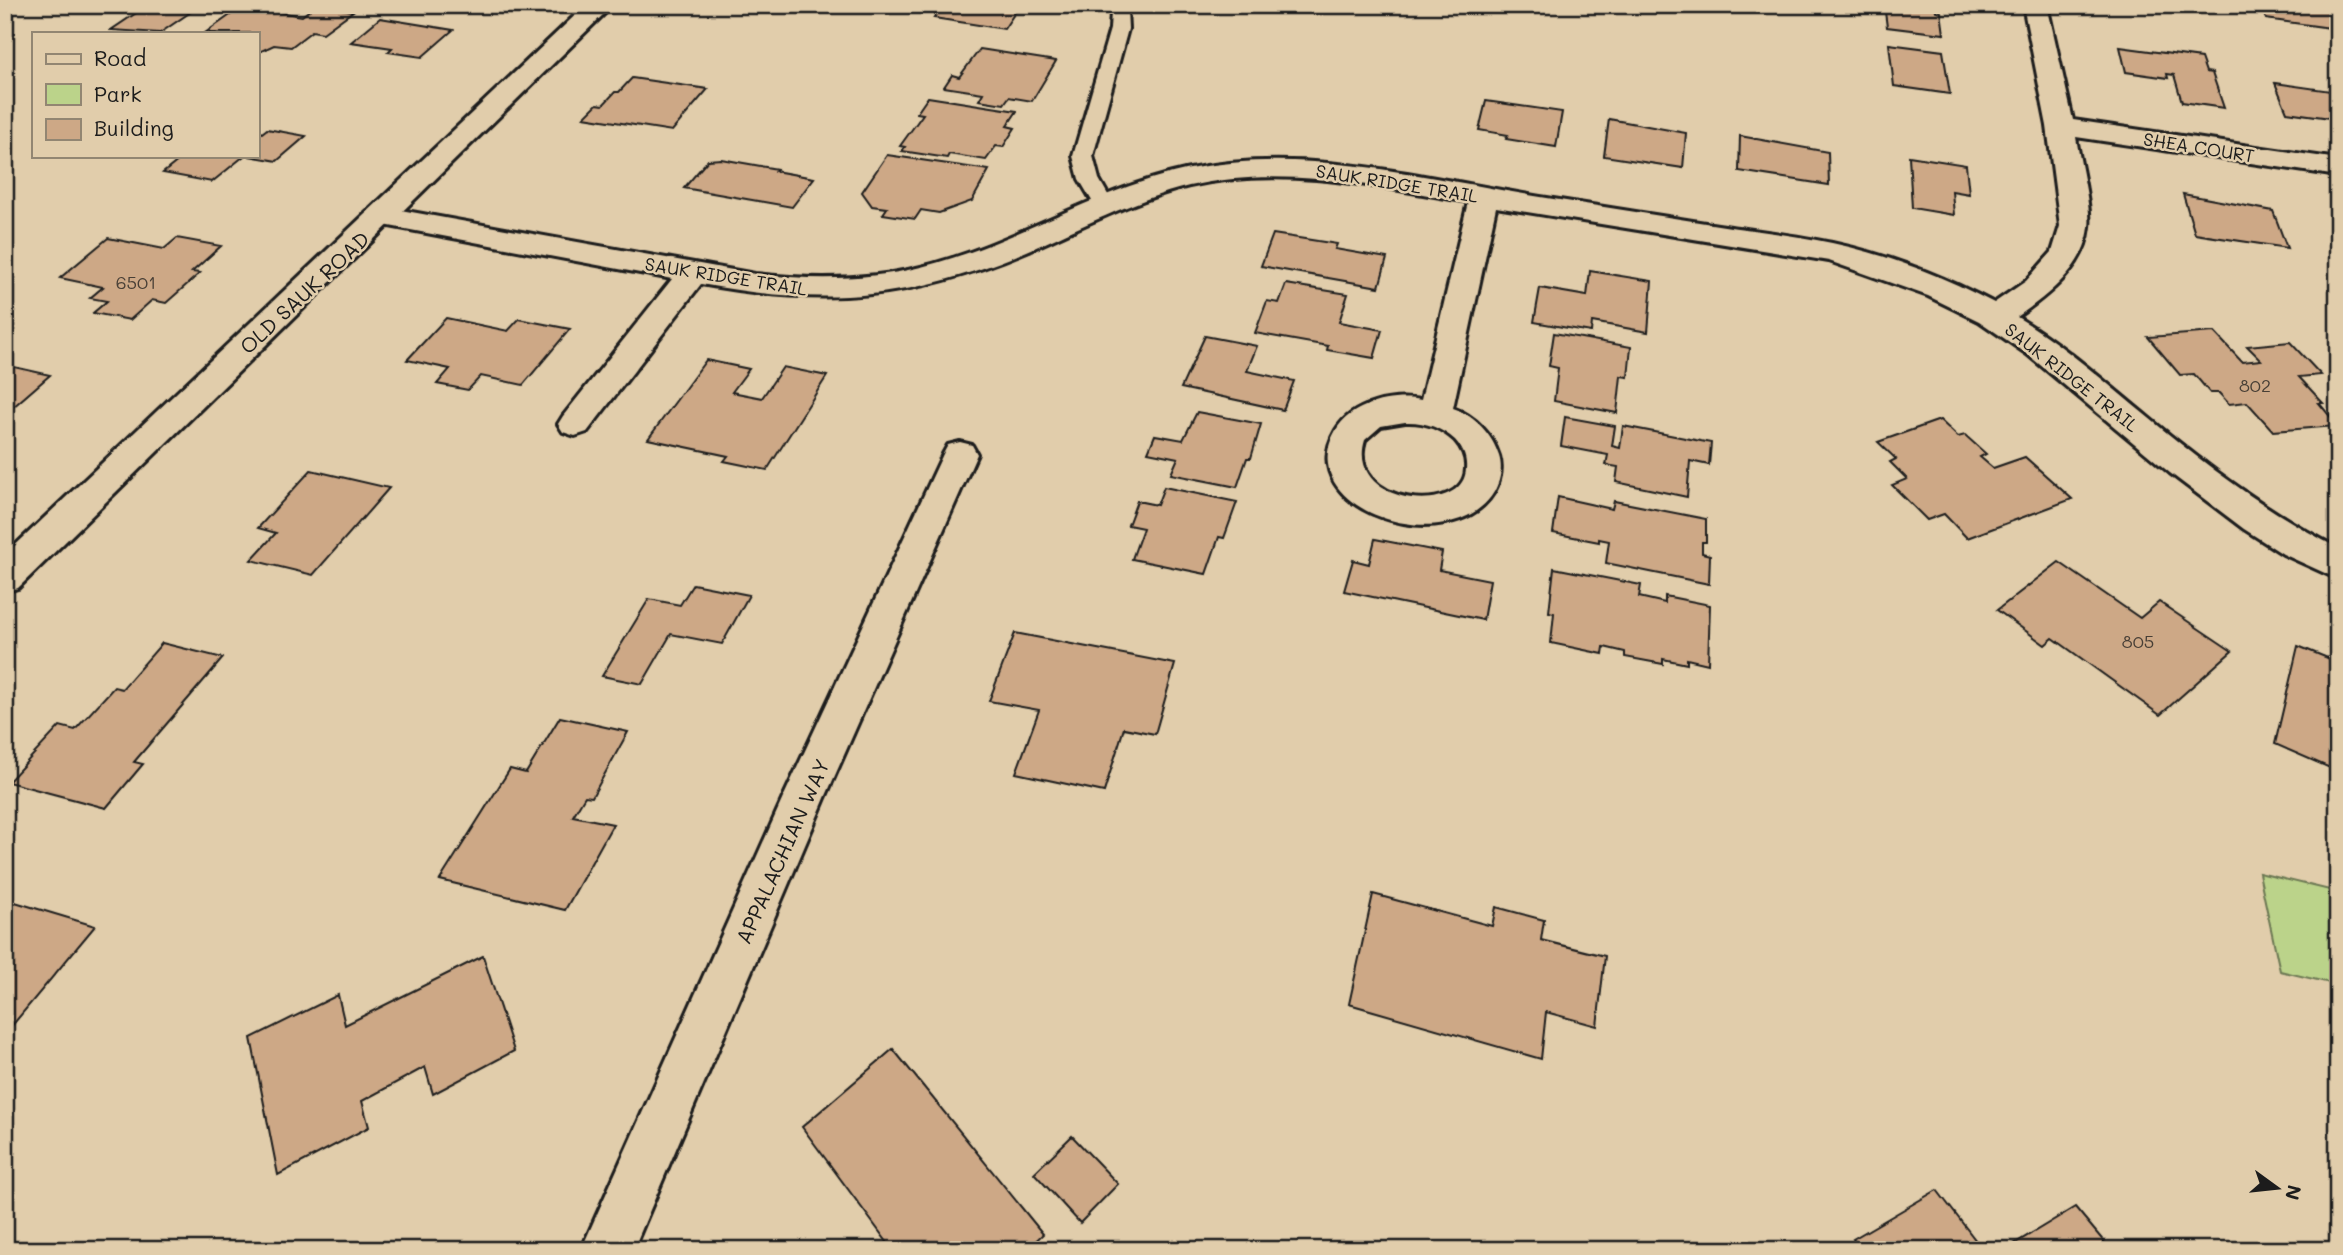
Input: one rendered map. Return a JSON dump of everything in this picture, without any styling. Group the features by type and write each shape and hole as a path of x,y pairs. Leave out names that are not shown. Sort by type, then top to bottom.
{"street":[{"name":"OLD SAUK ROAD","path":"5,578 601,5"},
{"path":"1994,318 2037,288 2066,255 2076,226 2061,126 2035,5"},
{"name":"SHEA COURT","path":"2061,126 2338,168"},
{"name":"SAUK RIDGE TRAIL","path":"384,216 693,273 801,290 846,290 884,286 946,271 1177,181 1219,172 1266,167 1351,174 1831,252 1885,266 1929,283 1994,318 2037,345 2106,403 2256,518 2338,565"},
{"path":"1435,414 1483,196"},
{"path":"575,424 693,273"},
{"name":"APPALACHIAN WAY","path":"607,1250 804,799 960,454"}],"lane":[{"path":"1104,5 1119,9 1119,29 1083,156 1089,179 1105,207"}],"green space":[{"path":"2259,873 2338,892 2338,985 2280,971"}],"building":[{"path":"201,5 161,32 111,30 145,7 139,7"},
{"path":"316,5 353,11 323,33 312,31 291,47 274,45 259,52 259,32 206,32 243,6 302,16"},
{"path":"886,5 1020,5 1004,29 934,18 938,13"},
{"path":"1169,5 1217,5 1214,11"},
{"path":"1881,5 1935,5 1936,11 1941,12 1944,34 1887,27"},
{"path":"2243,5 2338,5 2338,29 2266,19 2261,8"},
{"path":"380,18 453,30 422,57 388,52 392,48 351,42"},
{"path":"1889,44 1943,51 1950,94 1894,86"},
{"path":"2120,47 2201,58 2206,72 2212,73 2224,108 2182,102 2174,75 2167,74 2168,78 2126,72"},
{"path":"980,49 1056,61 1032,101 1009,97 1004,104 979,100 983,93 944,87 952,75 959,77"},
{"path":"632,78 708,89 672,131 584,117 597,104 603,105 615,92 619,92"},
{"path":"2275,83 2338,92 2338,119 2287,112"},
{"path":"928,97 1017,111 1007,126 1015,128 1003,147 996,146 986,160 949,154 947,158 902,151 905,147 900,146 923,114 917,113"},
{"path":"1486,101 1562,112 1556,147 1506,139 1508,135 1479,130"},
{"path":"1609,119 1686,133 1683,168 1604,156"},
{"path":"267,129 306,136 277,161 259,158 259,132"},
{"path":"1740,136 1828,152 1829,185 1739,171"},
{"path":"887,155 989,170 972,201 939,213 921,210 915,219 883,214 887,208 872,206 862,192"},
{"path":"1909,156 1966,165 1969,194 1952,191 1954,215 1912,208"},
{"path":"182,158 242,158 212,182 163,173"},
{"path":"721,159 814,178 792,207 684,188 708,160"},
{"path":"2183,194 2273,211 2287,248 2195,234"},
{"path":"1273,234 1337,244 1335,249 1387,258 1379,287 1261,266"},
{"path":"108,238 164,249 177,238 221,246 192,272 200,273 166,303 152,300 130,320 93,313 107,301 90,298 103,287 60,278"},
{"path":"1590,271 1652,281 1648,332 1592,322 1591,332 1534,322 1540,288 1587,296"},
{"path":"1286,284 1348,294 1339,322 1382,330 1374,358 1327,350 1328,346 1255,333 1267,301 1279,303"},
{"path":"446,318 508,331 519,319 570,329 523,385 481,376 468,390 437,384 450,369 407,360"},
{"path":"2214,332 2242,362 2261,360 2247,346 2290,342 2321,375 2299,377 2323,403 2319,403 2338,426 2273,431 2247,402 2229,404 2219,393 2210,393 2194,374 2180,375 2148,337"},
{"path":"1554,333 1631,347 1628,377 1621,376 1617,413 1554,401 1558,368 1549,366"},
{"path":"1205,336 1257,346 1247,371 1294,381 1283,410 1181,388"},
{"path":"706,360 749,369 732,392 762,398 783,367 827,376 767,470 724,461 728,456 648,439"},
{"path":"5,365 50,375 5,414"},
{"path":"1197,412 1261,424 1251,458 1247,458 1237,487 1171,474 1178,458 1148,452 1155,435 1183,440"},
{"path":"1565,417 1615,426 1612,446 1620,448 1623,426 1711,443 1709,465 1690,461 1687,497 1616,482 1618,467 1606,465 1608,455 1561,446"},
{"path":"1940,420 1958,437 1965,435 1986,454 1980,457 1993,468 2025,457 2072,499 1967,538 1944,514 1927,520 1892,485 1907,479 1890,462 1896,459 1878,442"},
{"path":"311,470 389,488 313,575 251,560 276,533 258,528"},
{"path":"1164,487 1237,502 1224,538 1219,537 1206,574 1132,559 1143,528 1128,525 1137,501 1157,505"},
{"path":"1558,497 1612,509 1614,501 1706,519 1706,542 1702,542 1702,553 1710,555 1709,584 1606,563 1609,541 1599,539 1599,542 1553,533"},
{"path":"1375,539 1442,552 1439,570 1490,580 1483,620 1344,591 1353,560 1369,564"},
{"path":"2059,562 2140,618 2159,602 2232,651 2160,715 2053,638 2045,645 1997,610"},
{"path":"1554,568 1641,585 1639,597 1665,603 1665,596 1710,605 1708,664 1687,659 1687,664 1663,659 1663,664 1625,657 1625,652 1604,647 1603,654 1551,643 1554,613 1549,612"},
{"path":"693,584 749,595 722,644 671,634 642,684 602,676 649,599 680,605"},
{"path":"1015,633 1175,664 1155,734 1124,728 1104,792 1016,773 1039,710 989,701"},
{"path":"162,643 223,658 134,762 143,764 106,808 8,782 60,726 75,730 114,687 122,689"},
{"path":"2298,646 2335,661 2335,657 2338,658 2337,771 2275,744"},
{"path":"560,717 628,732 592,797 585,796 573,816 613,824 565,910 440,880 510,769 526,773"},
{"path":"1373,894 1492,926 1496,907 1544,920 1541,940 1605,956 1597,1026 1546,1012 1541,1059 1349,1004"},
{"path":"5,899 95,926 5,1034"},
{"path":"483,956 514,1051 433,1094 425,1067 362,1101 369,1127 278,1175 251,1038 338,995 345,1025"},
{"path":"893,1049 1043,1234 1026,1250 924,1250 922,1247 918,1250 893,1250 802,1127"},
{"path":"1072,1136 1118,1184 1080,1223 1034,1173"},
{"path":"1937,1190 1983,1250 1861,1250 1853,1239"},
{"path":"2075,1207 2111,1250 2004,1250"}]}
